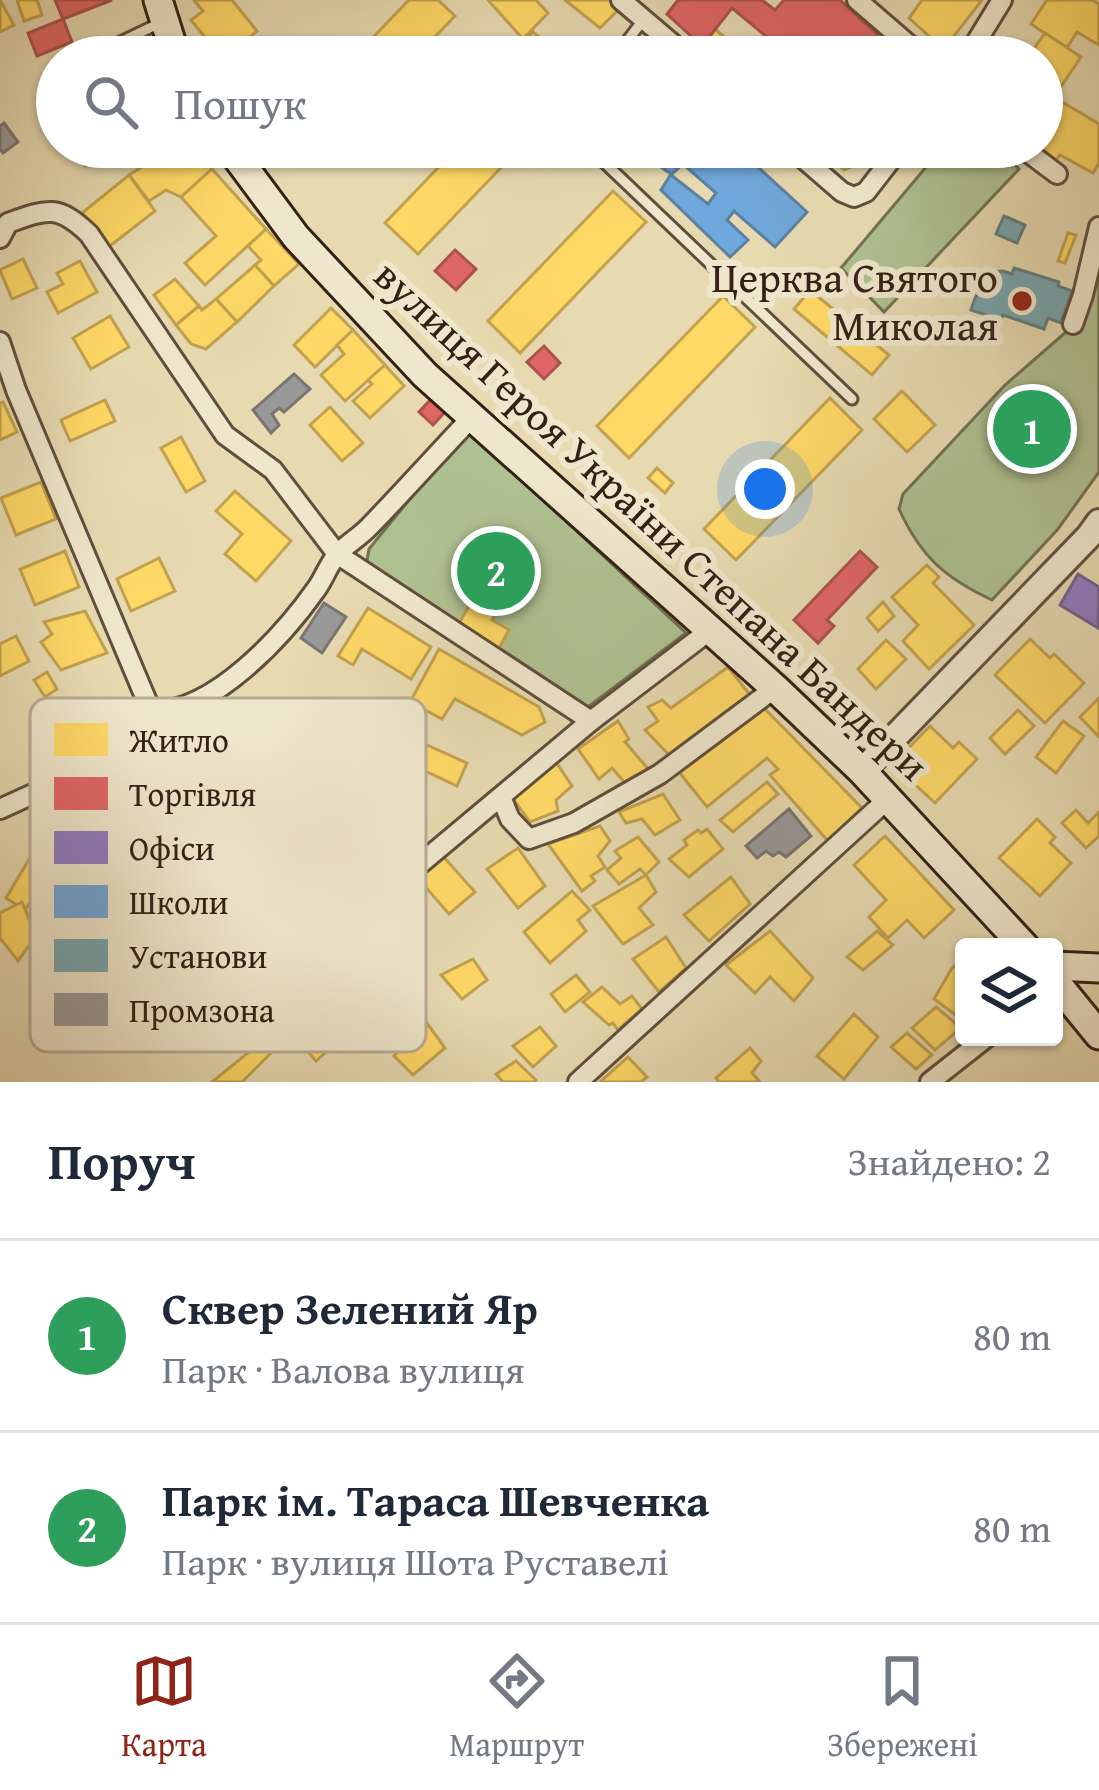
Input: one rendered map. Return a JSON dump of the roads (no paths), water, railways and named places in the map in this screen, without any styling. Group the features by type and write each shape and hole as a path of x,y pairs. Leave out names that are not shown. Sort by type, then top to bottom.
{"main road":[{"name":"вулиця Героя України Степана Бандери","path":"245,168 296,237 425,374 775,688 889,798 1017,938"},
{"path":"1063,976 1099,968"},
{"path":"1063,989 1099,1034"}],"street":[{"path":"621,0 664,36"},
{"path":"644,19 656,0"},
{"path":"857,0 899,36"},
{"path":"980,36 1002,0"},
{"path":"814,168 842,193 854,197 866,192 885,168"},
{"path":"1049,168 1057,174"},
{"path":"3,222 56,210 72,217 89,234 226,435 273,470 337,554 591,721"},
{"path":"1073,324 1099,227"},
{"path":"0,342 16,390 153,698"},
{"path":"203,698 263,651 316,589 337,554 361,536 472,417"},
{"path":"862,771 1099,522"},
{"path":"426,859 591,721 709,631"},
{"path":"501,797 510,819 530,839 574,824 660,774 775,688"},
{"path":"578,1082 889,798"},
{"path":"930,1082 976,1046"}],"lane":[{"path":"122,36 161,11"},
{"path":"631,36 644,19"},
{"path":"610,168 852,399"}],"place":[{"name":"Церква Святого Миколая","path":"1022,301"},
{"name":"Сквер Зелений Яр","path":"1032,429"},
{"name":"Парк ім. Тараса Шевченка","path":"496,571"}]}
